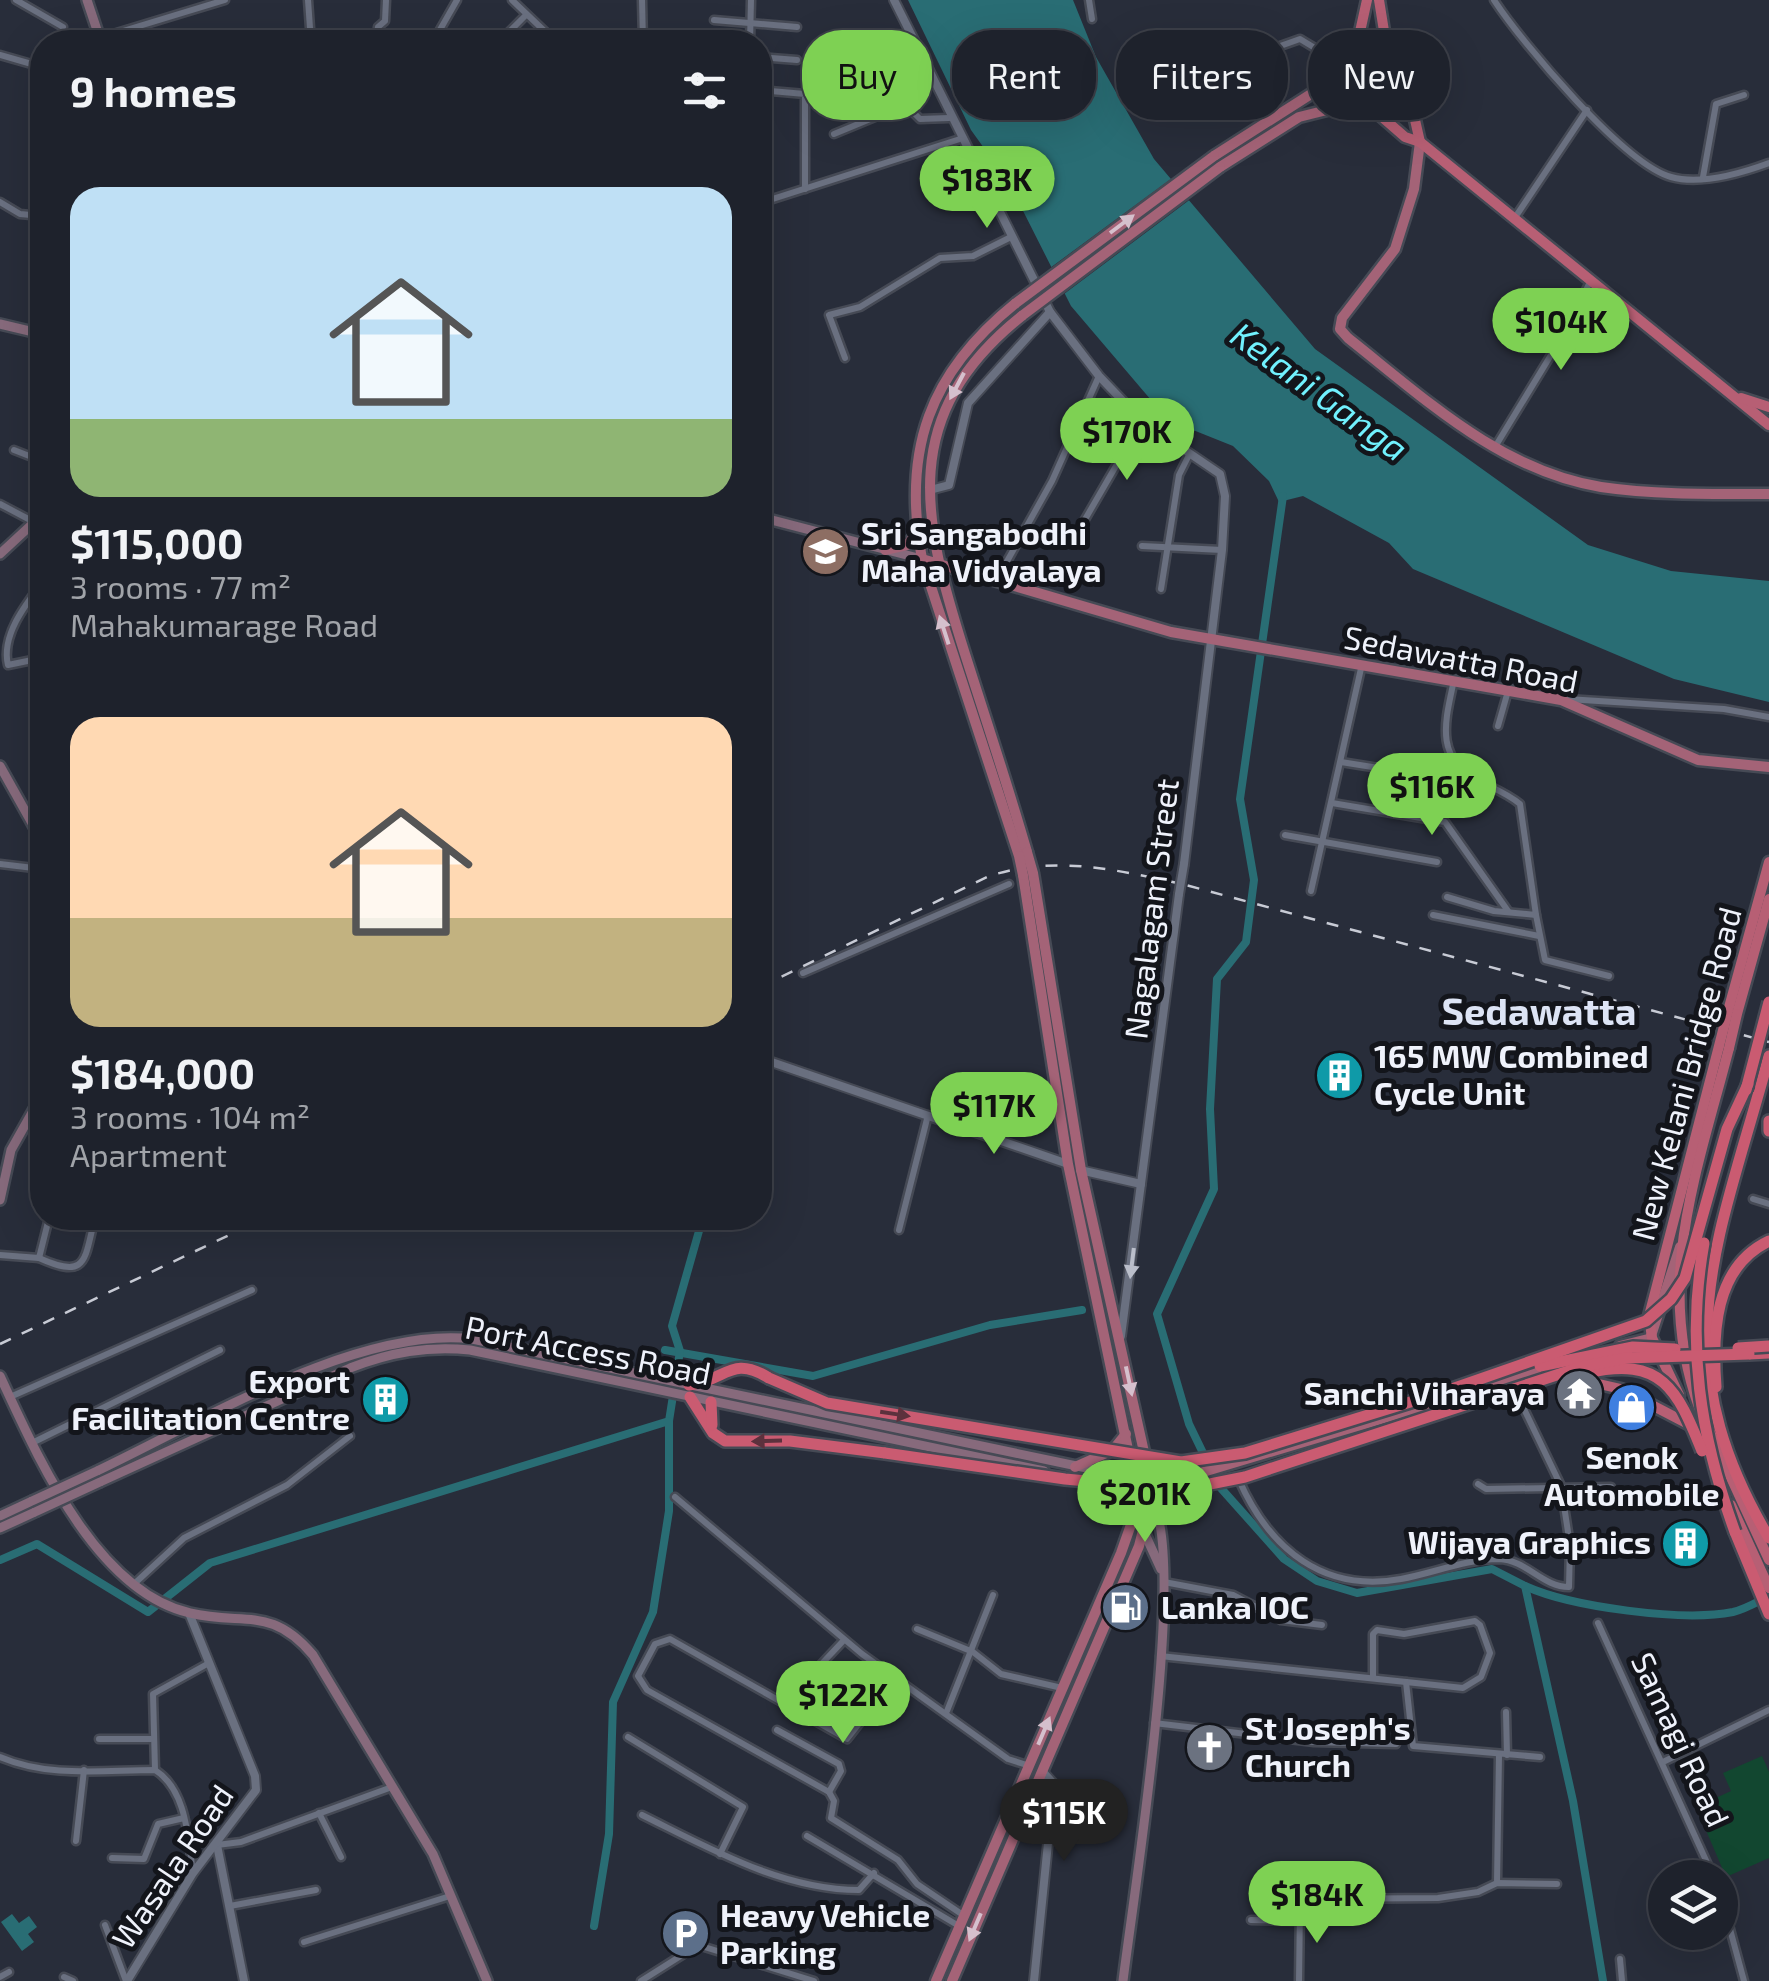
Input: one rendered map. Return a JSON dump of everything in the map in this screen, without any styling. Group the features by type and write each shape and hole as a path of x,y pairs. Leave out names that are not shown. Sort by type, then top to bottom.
{"highway":[{"path":"1359,30 1367,0"},
{"path":"1379,0 1384,30"},
{"path":"1384,120 1405,137 1420,142 1769,424"},
{"path":"1415,120 1420,142"},
{"path":"1740,398 1766,405"},
{"name":"New Kelani Bridge Road","path":"1652,1338 1652,1298 1724,1047 1769,862"},
{"name":"New Kelani Bridge Road","path":"1733,1013 1769,899"},
{"path":"1735,1532 1708,1450 1694,1333 1706,1230 1769,1002"},
{"name":"New Kelani Bridge Road","path":"1724,1047 1681,1242 1677,1276 1680,1333 1686,1369 1700,1410 1769,1560"},
{"path":"1769,1056 1725,1199 1710,1279 1707,1366 1718,1424 1769,1538"},
{"path":"1748,1084 1727,1129 1696,1251 1671,1299 1646,1321 1624,1332 1446,1391 1245,1453 1181,1462 827,1403 744,1366 689,1391 719,1438 732,1443 790,1441 1048,1476 1176,1488 1245,1477 1457,1406 1617,1359 1769,1350"},
{"path":"1769,1121 1769,1132"},
{"path":"1718,1424 1716,1329 1723,1290 1744,1258 1769,1241"},
{"path":"1652,1338 1767,1584"},
{"path":"1446,1391 1633,1347 1769,1350"},
{"path":"1457,1406 1596,1371 1632,1369 1652,1374 1678,1395 1769,1614"},
{"path":"719,1438 710,1416 720,1376"},
{"path":"1564,1376 1621,1389 1695,1428"}],"main road":[{"path":"87,0 98,30"},
{"path":"1023,854 922,559 917,532 916,458 927,416 950,368 982,330 1214,156 1308,94"},
{"path":"1123,1981 1160,1656 1162,1524 1150,1490 1059,1063 1028,874 943,584 930,490 940,421 961,376 993,339 1220,167 1299,116 1308,114"},
{"path":"1420,142 1414,190 1395,250 1351,305 1340,329 1454,423 1524,463 1600,487 1769,494"},
{"path":"0,324 30,331"},
{"path":"772,521 922,559"},
{"path":"0,554 30,526"},
{"path":"885,550 907,545 917,532"},
{"name":"Sedawatta Road","path":"922,559 1212,640 1561,700 1698,760 1769,768"},
{"path":"943,584 948,573 957,570"},
{"path":"0,766 30,820"},
{"path":"936,1981 1129,1531 1134,1483 1068,1164 1059,1063"},
{"path":"0,1200 11,1150 30,1116"},
{"path":"1681,1242 1652,1338 1671,1350 1686,1369"},
{"name":"New Kelani Bridge Road","path":"1608,1351 1639,1324 1652,1298"},
{"name":"Port Access Road","path":"0,1528 34,1507 346,1357 414,1337 472,1338 689,1391 1134,1483"},
{"name":"New Kelani Bridge Road","path":"1150,1490 1172,1480 1652,1338"},
{"name":"New Kelani Bridge Road","path":"1134,1483 1150,1490 1171,1492 1208,1483 1564,1376 1628,1353 1652,1338"},
{"path":"0,1376 75,1518 134,1584 188,1613 263,1618 300,1640 327,1676 392,1787 451,1896 487,1981"},
{"name":"Port Access Road","path":"713,1396 1075,1466 1134,1483"},
{"path":"1075,1466 1114,1450 1126,1434"},
{"path":"952,1981 1144,1532 1150,1490"},
{"name":"Port Access Road","path":"0,1516 34,1507"},
{"path":"1144,1532 1164,1582"},
{"path":"1030,1766 1042,1770"}],"street":[{"path":"16,0 62,27"},
{"path":"132,30 225,0"},
{"path":"308,0 310,30"},
{"path":"378,30 385,21 386,0"},
{"path":"441,30 457,0"},
{"path":"512,0 543,30"},
{"path":"642,0 643,30"},
{"path":"751,30 752,0"},
{"path":"894,0 949,118 1050,312 1098,376 1142,421 1189,455 1179,475 1161,590"},
{"path":"1089,0 1092,19"},
{"path":"1494,0 1537,57 1656,172 1676,178 1703,177 1769,163"},
{"path":"511,30 526,15"},
{"path":"714,20 797,27"},
{"path":"0,54 30,63"},
{"path":"772,59 796,60"},
{"path":"772,91 805,94 805,189"},
{"path":"1703,177 1714,109 1721,102 1744,96"},
{"path":"1513,220 1588,110"},
{"path":"932,119 949,118"},
{"path":"834,134 868,120"},
{"path":"772,199 960,139"},
{"path":"0,202 20,214 30,215"},
{"path":"845,358 830,315 860,306 940,258 973,256 1011,237"},
{"path":"1495,447 1565,332 1590,280"},
{"path":"930,490 949,485 968,403 1050,312"},
{"path":"996,582 1052,481 1098,376"},
{"path":"1080,528 1142,421"},
{"path":"14,450 30,457"},
{"name":"Nagalagam Street","path":"1120,1341 1222,550 1223,483 1218,471 1189,455"},
{"path":"0,504 30,515"},
{"path":"1142,546 1222,550"},
{"path":"30,599 6,649 8,666 30,661"},
{"path":"1312,891 1363,663"},
{"path":"1454,680 1444,728 1446,748 1454,765 1467,775 1520,804 1546,960 1609,976"},
{"path":"1498,726 1508,690"},
{"path":"1561,700 1724,709 1769,718"},
{"path":"1341,762 1429,776"},
{"path":"1332,803 1445,822 1508,912"},
{"path":"1284,835 1437,862"},
{"path":"0,864 30,868"},
{"path":"803,973 1010,884"},
{"path":"1448,897 1536,915"},
{"path":"1433,915 1539,936"},
{"path":"772,1062 1082,1170 1142,1184"},
{"path":"899,1230 928,1114"},
{"path":"1753,1199 1769,1204"},
{"path":"39,1258 46,1230"},
{"path":"0,1256 39,1258 65,1270 84,1260 92,1230"},
{"path":"10,1397 252,1290"},
{"path":"32,1442 220,1350"},
{"path":"1233,1476 1262,1520 1302,1561 1330,1578 1364,1584 1504,1559 1558,1587 1569,1587 1570,1545 1560,1486 1514,1388"},
{"path":"134,1584 184,1538 287,1485 350,1436"},
{"path":"1478,1484 1486,1489 1611,1487"},
{"path":"675,1497 844,1640 1008,1759 1030,1766"},
{"path":"1164,1582 1233,1595 1281,1620 1322,1625"},
{"path":"946,1712 994,1595"},
{"name":"Wasala Road","path":"127,1981 194,1873 252,1798 256,1776 188,1613"},
{"path":"1160,1656 1463,1688 1478,1681 1491,1658 1480,1625 1460,1622 1404,1634 1377,1630 1372,1634 1373,1676"},
{"name":"Samagi Road","path":"1598,1623 1665,1761 1706,1860"},
{"path":"916,1628 973,1652 1001,1674 1062,1688"},
{"path":"895,1678 847,1739 670,1639 662,1638 651,1649 638,1676 648,1690 829,1792 834,1800 832,1818 898,1860 918,1884 962,1921"},
{"path":"799,1688 844,1640"},
{"path":"194,1873 184,1818 174,1790 155,1770 153,1694 209,1663"},
{"path":"1406,1682 1412,1746 1540,1757"},
{"path":"1665,1761 1769,1710"},
{"path":"1496,1884 1506,1712"},
{"path":"1154,1723 1314,1742 1396,1744"},
{"path":"777,1730 839,1764 841,1771 829,1792"},
{"path":"628,1736 743,1807 720,1854"},
{"path":"99,1739 152,1739"},
{"path":"0,1757 27,1768 155,1770"},
{"path":"76,1841 84,1770"},
{"path":"1034,1981 1054,1784 1042,1770"},
{"path":"244,1981 216,1845 241,1842 392,1787"},
{"path":"319,1813 341,1858"},
{"path":"642,1815 720,1854 828,1890 859,1890 874,1873"},
{"path":"112,1858 144,1858 158,1824 184,1818"},
{"path":"808,1836 962,1921"},
{"path":"1299,1981 1300,1906 1309,1899 1438,1898 1478,1892 1496,1884 1557,1884"},
{"path":"230,1906 316,1890"},
{"path":"304,1942 451,1896"},
{"path":"1251,1920 1300,1921"},
{"path":"105,1924 127,1981"},
{"path":"641,1981 698,1945 814,1981"},
{"path":"1736,1950 1744,1981"},
{"path":"1620,1960 1622,1981"},
{"path":"0,1977 9,1972"},
{"path":"64,1977 74,1981"}],"shaded area":[{"path":"1762,1756 1769,1772 1769,1858 1738,1872 1738,1860 1719,1860 1696,1807 1731,1791 1723,1773"}],"water":[{"path":"908,0 1073,0 1085,30 952,30 952,91 932,50 932,30 923,30"},
{"name":"Kelani Ganga","path":"1096,57 1116,92 1116,120 1132,120 1154,159 1315,349 1588,545 1671,571 1769,581 1769,702 1674,679 1413,569 1389,543 1303,496 1279,502 1269,481 1233,446 1193,430 1151,400 1071,306 1009,183 966,120 1096,120"},
{"path":"12,1914 19,1923 29,1916 37,1927 28,1934 34,1942 22,1951 1,1922"}],"pier":[{"path":"1175,176 1192,198 1060,297 1046,271"}],"waterway":[{"path":"1283,496 1240,799 1254,880 1246,942 1217,979 1210,1109 1214,1189 1157,1314 1189,1424 1219,1486 1284,1559 1317,1581 1357,1593 1492,1569 1525,1586 1573,1801 1603,1981"},
{"path":"669,1421 680,1351 672,1326 699,1230"},
{"path":"665,1350 813,1376 990,1325 1082,1310"},
{"path":"0,1560 37,1544 148,1612 210,1563 669,1421 669,1511 653,1612 613,1702 609,1834 594,1926"},
{"path":"1525,1586 1598,1606 1657,1614 1733,1612 1769,1596"}],"railway":[{"path":"772,981 987,877 1011,870 1060,865 1182,884 1769,1042"},
{"path":"0,1344 240,1230"}],"place":[{"name":"Sri Sangabodhi Maha Vidyalaya","path":"826,552"},
{"name":"165 MW Combined Cycle Unit","path":"1339,1075"},
{"name":"Sanchi Viharaya","path":"1580,1394"},
{"name":"Export Facilitation Centre","path":"385,1400"},
{"name":"Senok Automobile","path":"1632,1408"},
{"name":"Wijaya Graphics","path":"1686,1543"},
{"name":"Lanka IOC","path":"1126,1608"},
{"name":"St Joseph's Church","path":"1210,1747"},
{"name":"Heavy Vehicle Parking","path":"685,1934"}],"district":[{"name":"Sedawatta","path":"1539,1012"}]}
